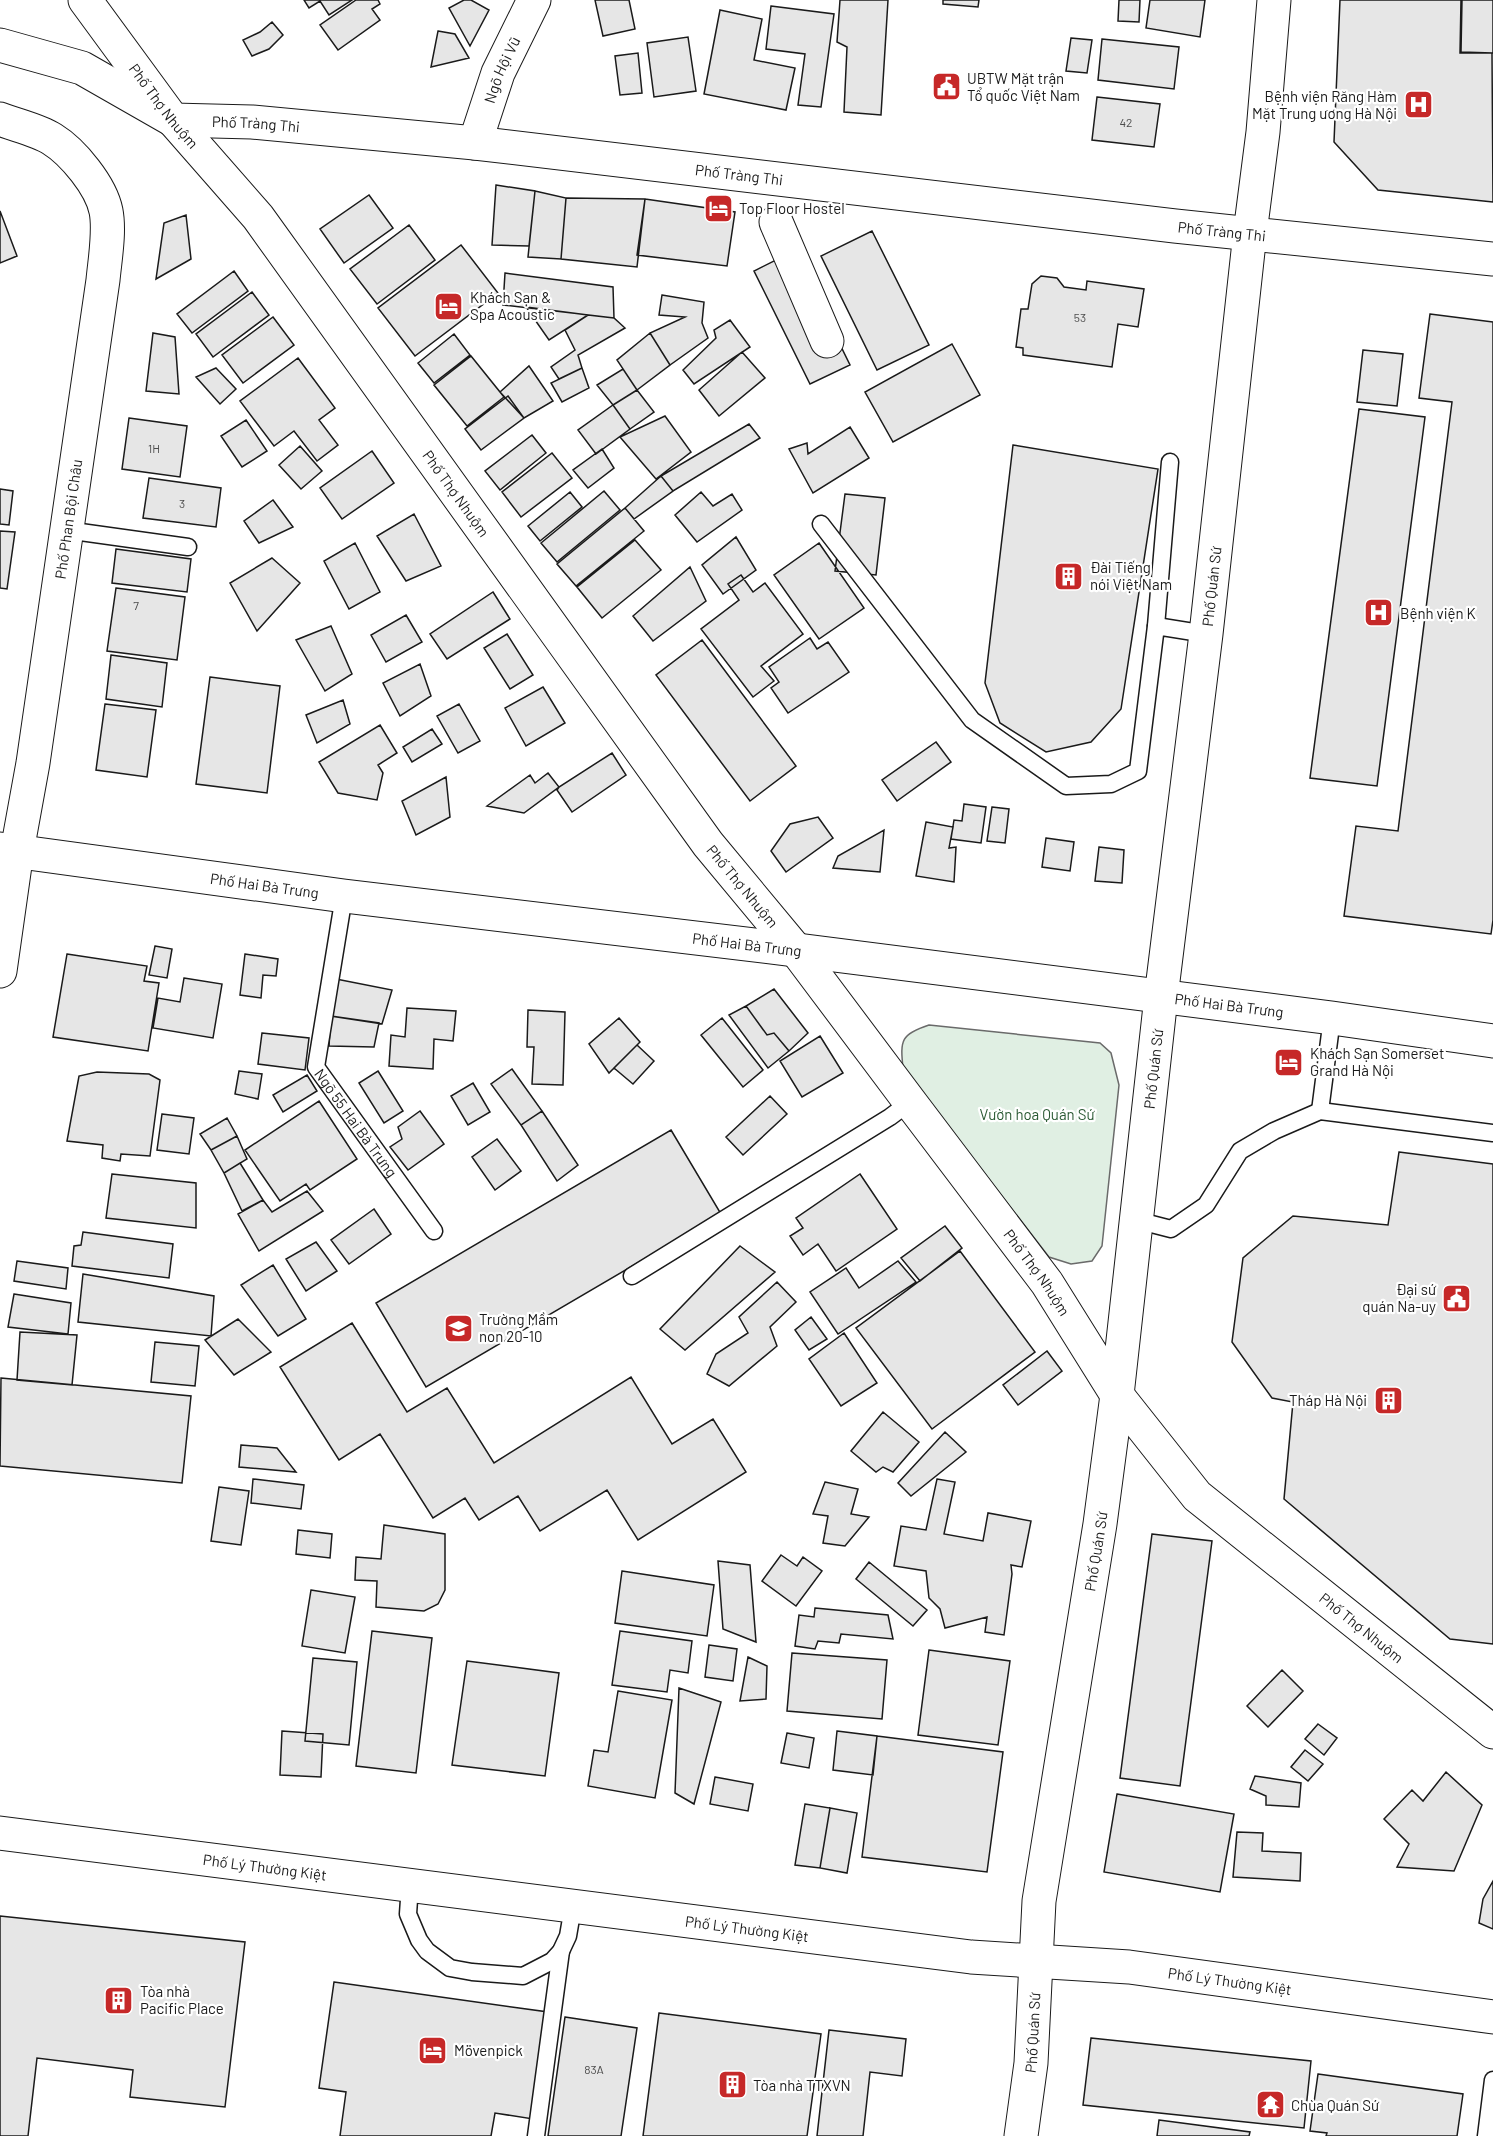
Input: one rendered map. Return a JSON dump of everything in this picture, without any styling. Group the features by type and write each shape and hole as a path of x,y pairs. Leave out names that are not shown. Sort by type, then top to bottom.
{"street":[{"name":"Phố Thợ Nhuộm","path":"85,0 173,120 258,217 708,844 796,950 1047,1283 1118,1395 1197,1496 1493,1731"},
{"name":"Ngõ Hội Vũ","path":"475,143 498,73 534,0"},
{"name":"Phố Quán Sứ","path":"1021,2136 1031,2063 1039,1901 1098,1535 1118,1395 1161,997 1206,634 1263,132 1274,0"},
{"name":"Phố Tràng Thi","path":"0,45 82,68 173,120 252,122 475,143 1163,225 1493,258"},
{"name":"Phố Phan Bội Châu","path":"0,119 51,138 81,165 97,188 106,210 103,280 33,763 9,850 0,971"},
{"path":"776,222 827,340"},
{"name":"Phố Hai Bà Trưng","path":"9,850 344,896 796,950 1332,1018 1493,1041"},
{"name":"Phố Lý Thường Kiệt","path":"0,1833 971,1957 1129,1967 1493,2017"}],"lane":[{"path":"821,524 972,720 1066,786 1111,784 1138,771 1156,626 1170,462"},
{"path":"66,530 188,547"},
{"path":"1156,626 1206,634"},
{"name":"Ngõ 55 Hai Bà Trưng","path":"344,896 316,1067 434,1231"},
{"path":"1320,1112 1332,1018"},
{"path":"632,1276 890,1117 910,1102"},
{"path":"1136,1220 1171,1229 1206,1205 1240,1151 1274,1131 1320,1112 1493,1133"},
{"path":"410,1885 407,1906 413,1929 427,1951 450,1968 523,1976 552,1961 561,1951 568,1936 573,1907"},
{"path":"536,2136 561,1951"},
{"path":"1486,2136 1493,2080"}],"green space":[{"name":"Vườn hoa Quán Sứ","path":"929,1025 1100,1043 1111,1053 1119,1085 1102,1246 1092,1261 1071,1264 1049,1257 903,1068 904,1039"}],"building":[{"path":"304,0 352,0 329,15 320,1 309,8"},
{"path":"356,0 378,0 380,4 372,9 380,20 338,50 320,25"},
{"path":"464,0 471,0 489,10 470,46 449,8"},
{"path":"595,0 629,0 635,29 603,36"},
{"path":"840,0 888,0 881,115 844,112 847,47 837,42"},
{"path":"943,0 979,0 978,7 943,4"},
{"path":"1119,0 1140,0 1139,22 1118,21"},
{"path":"1150,0 1205,0 1200,37 1146,28"},
{"name":"Bệnh viện Răng Hàm Mặt Trung ương Hà Nội","path":"1340,0 1461,0 1460,53 1492,53 1493,202 1378,190 1334,142"},
{"path":"1462,0 1493,0 1493,53 1461,52"},
{"path":"771,6 834,14 821,107 798,105 805,54 766,49"},
{"path":"720,10 762,19 754,60 795,68 786,110 704,94"},
{"path":"272,22 283,35 269,49 252,56 243,40 260,32"},
{"path":"438,31 455,34 469,58 431,67"},
{"path":"688,37 696,91 654,97 647,43"},
{"path":"1071,38 1092,40 1087,73 1066,71"},
{"path":"1102,39 1179,47 1174,89 1098,80"},
{"path":"638,53 642,93 620,95 615,56"},
{"path":"1097,97 1160,104 1154,147 1092,140"},
{"path":"496,185 535,191 529,246 492,245"},
{"path":"535,191 566,198 561,259 528,257"},
{"path":"369,195 393,228 344,263 320,229"},
{"path":"566,198 645,199 637,267 561,259"},
{"path":"645,199 735,212 727,266 637,255"},
{"path":"0,211 17,256 0,263"},
{"path":"186,215 191,259 156,279 164,223"},
{"path":"409,225 435,260 377,304 350,269"},
{"path":"872,231 929,345 877,370 821,256"},
{"path":"461,245 498,293 415,356 378,308"},
{"path":"794,251 850,365 810,384 754,271"},
{"path":"234,271 248,291 192,333 177,314"},
{"path":"505,273 613,287 614,318 503,305"},
{"path":"1041,276 1057,278 1064,287 1086,290 1087,281 1144,289 1138,327 1118,324 1112,367 1023,355 1023,348 1016,347 1021,309 1028,309 1032,284"},
{"path":"252,292 269,315 213,357 196,334"},
{"path":"662,295 704,302 702,323 708,338 670,365 650,333 685,317 659,315"},
{"path":"526,307 588,315 549,340"},
{"path":"1430,314 1493,322 1493,920 1491,934 1344,916 1356,826 1398,831 1452,402 1419,398"},
{"path":"588,315 614,318 625,328 578,355 582,368 559,379 551,367 575,350 565,330"},
{"path":"273,317 294,345 243,383 222,355"},
{"path":"730,320 750,347 694,384 683,370 716,338 714,330"},
{"path":"153,333 175,337 179,394 146,391"},
{"path":"650,333 670,365 637,390 617,360"},
{"path":"454,334 470,355 434,383 418,363"},
{"path":"952,344 980,395 893,442 865,392"},
{"path":"1363,350 1403,354 1397,406 1357,402"},
{"path":"742,352 765,378 719,416 699,390"},
{"path":"471,356 504,397 467,426 434,385"},
{"path":"298,358 335,408 319,420 338,445 317,461 294,431 274,446 240,401"},
{"path":"529,366 553,401 524,418 500,392"},
{"path":"216,368 236,389 220,404 196,377"},
{"path":"582,368 589,388 562,402 551,383"},
{"path":"623,369 637,390 613,405 597,385"},
{"path":"637,390 654,412 630,429 613,405"},
{"path":"508,396 524,418 481,450 465,429"},
{"path":"613,405 630,429 596,454 578,430"},
{"path":"1359,409 1425,417 1377,786 1310,778"},
{"path":"665,416 691,452 656,479 620,437"},
{"path":"129,418 187,426 180,477 122,469"},
{"path":"246,420 267,451 242,467 221,436"},
{"path":"749,424 760,438 673,491 661,476"},
{"path":"850,427 869,458 813,493 789,449 807,443 808,454"},
{"path":"532,435 546,453 500,490 485,471"},
{"name":"Đài Tiếng nói Việt Nam","path":"1013,445 1158,469 1121,709 1091,742 1046,752 1000,723 985,683"},
{"path":"300,446 322,471 301,489 279,465"},
{"path":"602,449 614,468 588,488 573,470"},
{"path":"372,451 394,483 342,519 320,488"},
{"path":"552,453 572,478 521,517 502,492"},
{"path":"661,476 673,491 634,519 625,508"},
{"path":"149,478 221,488 216,527 143,518"},
{"path":"0,489 13,491 9,525 0,524"},
{"path":"604,491 620,510 557,562 541,543"},
{"path":"570,492 582,507 540,541 528,526"},
{"path":"701,492 713,506 732,494 742,510 697,542 675,515"},
{"path":"845,494 885,498 876,575 835,571"},
{"path":"273,500 293,527 259,543 244,521"},
{"path":"625,508 644,531 576,586 557,564"},
{"path":"414,514 441,566 406,581 377,536"},
{"path":"0,531 15,532 7,589 0,588"},
{"path":"736,537 756,570 723,594 702,565"},
{"path":"635,540 661,570 602,618 577,587"},
{"path":"355,543 380,592 349,609 324,561"},
{"path":"819,543 864,608 819,639 774,575"},
{"path":"116,549 191,559 187,592 112,583"},
{"path":"272,558 300,583 257,631 230,583"},
{"path":"690,567 706,601 653,641 633,616"},
{"path":"741,575 753,592 765,583 803,634 761,666 774,681 753,697 701,629 739,600 728,584"},
{"path":"116,588 185,597 177,660 107,651"},
{"path":"493,592 510,619 447,659 430,634"},
{"path":"406,615 422,642 386,662 371,635"},
{"path":"331,626 352,674 325,691 296,640"},
{"path":"507,634 533,675 510,689 484,648"},
{"path":"810,638 817,649 828,642 849,672 788,713 771,688 779,682 769,667"},
{"path":"702,640 796,766 750,801 656,675"},
{"path":"111,655 167,663 162,707 106,699"},
{"path":"420,664 431,696 400,716 383,683"},
{"path":"210,677 280,686 267,793 196,784"},
{"path":"543,687 565,723 526,746 505,708"},
{"path":"343,700 350,724 317,743 306,715"},
{"path":"105,704 156,710 147,777 96,770"},
{"path":"459,704 480,741 458,753 437,716"},
{"path":"380,725 397,753 378,765 383,773 377,800 338,793 319,762"},
{"path":"432,729 442,744 412,762 403,747"},
{"path":"936,742 951,762 897,801 882,780"},
{"path":"612,753 626,775 572,812 557,790 559,787"},
{"path":"548,773 559,787 524,813 487,806 530,775 535,783"},
{"path":"446,777 450,817 416,835 402,801"},
{"path":"964,804 986,807 981,843 951,839 954,820 962,821"},
{"path":"992,807 1009,809 1005,843 987,841"},
{"path":"818,817 833,838 786,872 771,851 790,824"},
{"path":"926,822 953,827 949,848 956,847 954,882 916,876"},
{"path":"884,830 880,872 833,868 838,856"},
{"path":"1046,838 1074,842 1070,871 1042,867"},
{"path":"1099,847 1124,850 1122,883 1095,881"},
{"path":"155,946 172,949 167,978 149,975"},
{"path":"67,954 147,966 144,981 159,983 148,1051 53,1037"},
{"path":"245,954 278,959 276,976 263,975 261,998 240,995"},
{"path":"184,978 222,984 213,1038 153,1028 158,998 180,1002"},
{"path":"336,979 392,990 382,1024 331,1016"},
{"path":"774,989 808,1033 789,1051 774,1033 767,1035 746,1006"},
{"path":"746,1006 767,1035 774,1033 789,1051 768,1068 729,1015"},
{"path":"407,1008 456,1011 453,1041 434,1039 433,1069 389,1066 391,1035 405,1037"},
{"path":"528,1010 565,1012 563,1085 532,1084 534,1047 527,1047"},
{"path":"331,1016 379,1023 374,1047 329,1046"},
{"path":"619,1018 640,1042 609,1073 589,1044"},
{"path":"722,1018 763,1070 743,1087 701,1035"},
{"path":"262,1033 309,1038 305,1070 258,1064"},
{"path":"820,1036 843,1073 802,1097 780,1061"},
{"path":"637,1045 654,1061 633,1084 614,1068"},
{"path":"512,1069 542,1111 521,1125 491,1084"},
{"path":"239,1071 262,1074 258,1099 235,1094"},
{"path":"378,1071 403,1111 384,1123 359,1083"},
{"path":"97,1072 149,1074 160,1080 150,1156 121,1154 120,1161 102,1158 103,1145 67,1141 79,1076"},
{"path":"307,1075 317,1091 283,1112 273,1095"},
{"path":"473,1083 490,1112 468,1125 451,1096"},
{"path":"770,1096 787,1114 743,1155 726,1137"},
{"path":"319,1101 357,1159 310,1190 306,1184 280,1201 245,1150"},
{"path":"420,1111 444,1144 408,1170 390,1147 402,1139 398,1127"},
{"path":"542,1111 578,1165 557,1181 521,1125"},
{"path":"162,1114 194,1118 189,1154 157,1150"},
{"path":"227,1118 237,1136 211,1150 200,1134"},
{"path":"671,1130 721,1214 426,1387 376,1303"},
{"path":"237,1136 247,1159 224,1173 211,1150"},
{"path":"497,1139 521,1171 495,1190 472,1157"},
{"name":"Tháp Hà Nội","path":"1399,1152 1493,1164 1493,1644 1450,1639 1284,1499 1293,1402 1272,1398 1232,1342 1243,1258 1293,1216 1388,1225"},
{"path":"240,1163 263,1200 242,1211 224,1173"},
{"path":"112,1174 196,1183 196,1228 106,1218"},
{"path":"860,1174 897,1229 836,1271 818,1244 803,1255 790,1236 803,1228 796,1218"},
{"path":"307,1191 323,1211 259,1251 238,1214 263,1200 272,1212"},
{"path":"374,1209 391,1234 349,1264 331,1240"},
{"path":"945,1226 962,1248 920,1281 901,1258"},
{"path":"83,1232 173,1244 169,1278 72,1266 74,1246 81,1245"},
{"path":"316,1242 337,1271 306,1291 286,1259"},
{"path":"740,1246 775,1272 685,1350 660,1329"},
{"path":"960,1251 1035,1352 932,1429 856,1328"},
{"path":"17,1261 68,1268 66,1289 14,1281"},
{"path":"898,1261 916,1282 838,1334 810,1292 846,1268 859,1288"},
{"path":"273,1265 306,1319 278,1336 241,1285"},
{"path":"83,1274 214,1296 211,1336 78,1322"},
{"path":"777,1282 796,1302 770,1327 777,1346 729,1386 707,1374 716,1354 748,1333 739,1317"},
{"path":"14,1294 71,1303 68,1334 8,1327"},
{"path":"811,1317 827,1339 809,1350 795,1330"},
{"path":"238,1319 271,1352 234,1375 205,1340"},
{"path":"352,1323 407,1412 447,1388 494,1463 631,1377 672,1444 713,1419 746,1472 638,1540 607,1490 540,1531 518,1496 479,1520 465,1498 433,1518 380,1434 339,1460 280,1367"},
{"path":"20,1332 77,1335 72,1385 17,1380"},
{"path":"844,1333 877,1383 841,1406 809,1359"},
{"path":"155,1342 199,1346 195,1386 151,1382"},
{"path":"1047,1351 1062,1371 1018,1405 1003,1385"},
{"path":"1,1378 191,1396 182,1483 0,1466"},
{"path":"883,1412 919,1442 893,1472 883,1467 876,1472 851,1451"},
{"path":"945,1432 966,1452 911,1496 898,1483"},
{"path":"241,1445 277,1448 296,1472 239,1467"},
{"path":"253,1479 304,1485 301,1509 251,1503"},
{"path":"937,1479 955,1482 944,1534 983,1541 988,1513 1031,1521 1022,1567 1011,1565 1012,1574 1004,1635 985,1632 987,1617 945,1628 940,1609 929,1598 926,1571 894,1566 901,1526 926,1530"},
{"path":"825,1482 858,1489 851,1514 869,1517 845,1546 823,1543 828,1516 813,1514"},
{"path":"219,1487 249,1491 241,1545 211,1541"},
{"path":"384,1525 445,1534 445,1590 438,1604 424,1611 376,1607 377,1581 355,1580 356,1557 381,1559"},
{"path":"298,1530 332,1534 330,1558 296,1554"},
{"path":"1152,1534 1212,1541 1180,1786 1120,1778"},
{"path":"781,1555 797,1566 803,1557 822,1571 796,1606 762,1581"},
{"path":"718,1561 750,1565 756,1642 723,1629"},
{"path":"869,1562 927,1610 913,1626 856,1579"},
{"path":"622,1571 714,1585 707,1636 615,1623"},
{"path":"311,1590 355,1597 345,1653 302,1646"},
{"path":"815,1608 888,1615 893,1639 841,1634 839,1643 818,1641 815,1649 795,1646 799,1615 814,1617"},
{"path":"372,1631 432,1638 416,1773 356,1766"},
{"path":"620,1631 692,1641 688,1673 670,1670 667,1692 612,1685"},
{"path":"709,1645 737,1649 733,1681 705,1677"},
{"path":"929,1650 1010,1661 998,1745 918,1735"},
{"path":"792,1653 887,1660 882,1719 787,1711"},
{"path":"748,1657 767,1666 766,1699 740,1701"},
{"path":"313,1658 357,1662 349,1745 305,1741"},
{"path":"467,1661 559,1673 545,1776 452,1765"},
{"path":"1282,1670 1303,1691 1268,1727 1247,1706"},
{"path":"679,1688 721,1702 694,1804 675,1793"},
{"path":"618,1691 672,1700 655,1798 588,1786 594,1750 608,1752"},
{"path":"1318,1724 1337,1738 1324,1755 1305,1739"},
{"path":"282,1731 323,1734 321,1777 280,1775"},
{"path":"837,1731 877,1736 873,1775 833,1770"},
{"path":"787,1733 814,1738 809,1768 781,1763"},
{"path":"877,1736 1003,1752 987,1872 862,1857"},
{"path":"1305,1750 1323,1764 1308,1781 1291,1767"},
{"path":"1446,1772 1482,1805 1454,1871 1397,1867 1409,1844 1384,1819 1412,1790 1423,1801"},
{"path":"1255,1776 1301,1783 1299,1807 1266,1805 1266,1796 1250,1789"},
{"path":"715,1777 753,1784 748,1811 710,1804"},
{"path":"1117,1794 1234,1814 1220,1892 1104,1872"},
{"path":"805,1804 830,1808 820,1868 795,1865"},
{"path":"830,1808 857,1813 847,1873 820,1868"},
{"path":"1237,1832 1263,1833 1262,1851 1301,1853 1300,1881 1233,1877"},
{"path":"1493,1881 1493,1929 1479,1923 1483,1899"},
{"name":"Tòa nhà Pacific Place","path":"0,1916 245,1942 225,2107 130,2097 133,2070 37,2058 28,2136 0,2136"},
{"name":"Mövenpick","path":"334,1982 548,2012 533,2119 495,2113 491,2136 340,2136 346,2092 319,2088"},
{"name":"Tòa nhà TTXVN","path":"659,2013 821,2034 807,2136 643,2136"},
{"path":"565,2017 637,2028 621,2136 548,2136"},
{"path":"829,2030 906,2039 902,2076 870,2072 863,2136 817,2136"},
{"path":"1091,2038 1311,2061 1304,2128 1083,2105"},
{"path":"1318,2074 1463,2094 1457,2136 1326,2136 1327,2133 1310,2131"},
{"path":"1159,2120 1250,2132 1249,2136 1157,2136"}],"place":[{"name":"UBTW Mặt trận Tổ quốc Việt Nam","path":"946,87"},
{"name":"Bệnh viện Răng Hàm Mặt Trung ương Hà Nội","path":"1418,105"},
{"name":"Top Floor Hostel","path":"718,208"},
{"name":"Khách Sạn & Spa Acoustic","path":"449,306"},
{"name":"Đài Tiếng nói Việt Nam","path":"1069,576"},
{"name":"Bệnh viện K","path":"1379,613"},
{"name":"Khách Sạn Somerset Grand Hà Nội","path":"1289,1062"},
{"name":"Đại sứ quán Na-uy","path":"1457,1298"},
{"name":"Trường Mầm non 20-10","path":"458,1328"},
{"name":"Tháp Hà Nội","path":"1388,1400"},
{"name":"Tòa nhà Pacific Place","path":"119,2000"},
{"name":"Mövenpick","path":"433,2050"},
{"name":"Tòa nhà TTXVN","path":"732,2085"},
{"name":"Chùa Quán Sứ","path":"1270,2105"}]}
